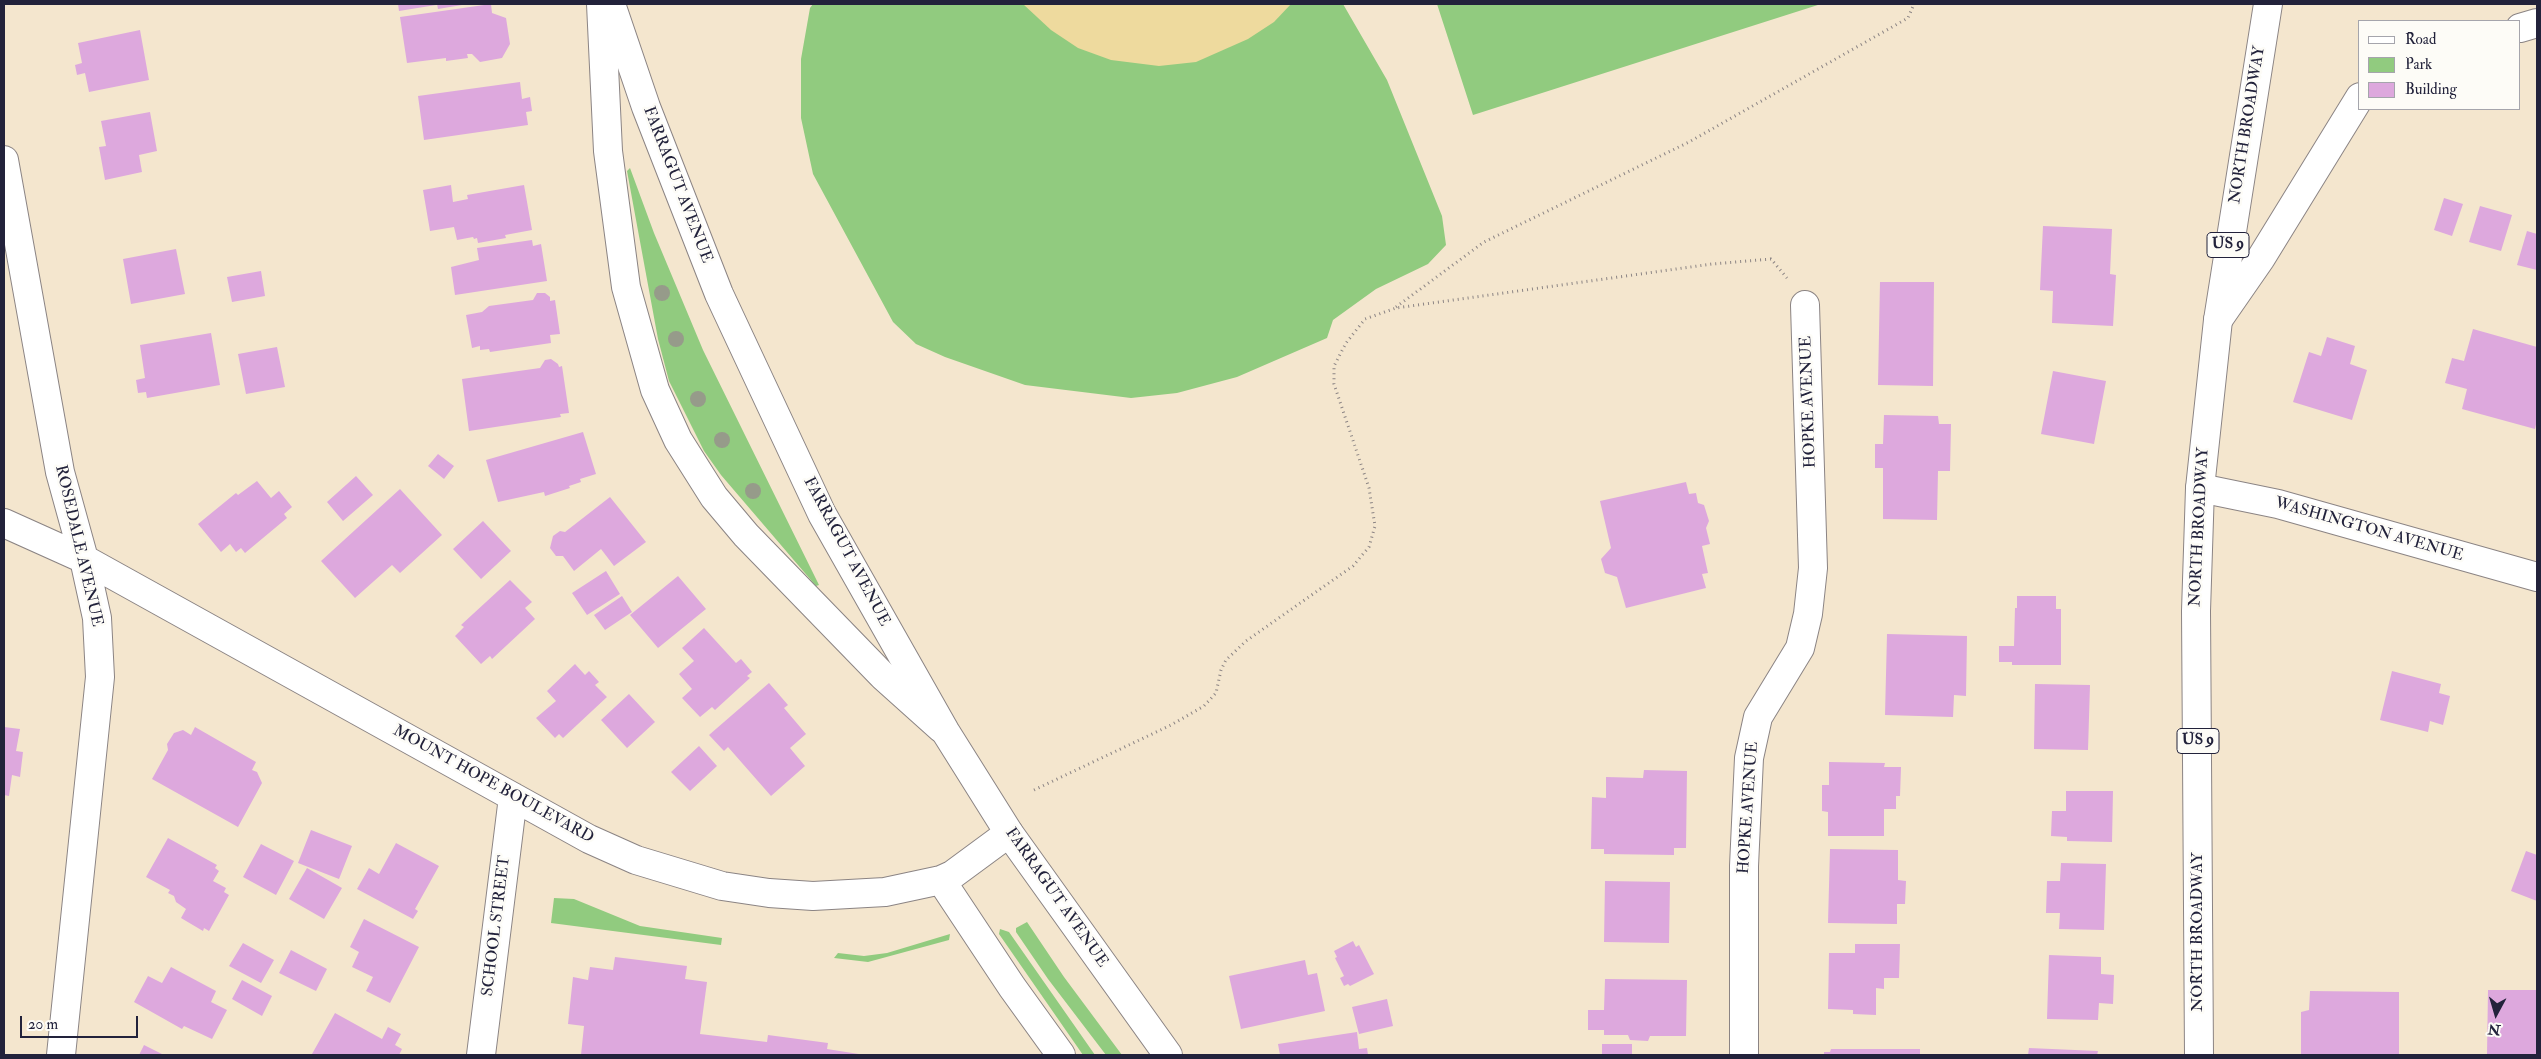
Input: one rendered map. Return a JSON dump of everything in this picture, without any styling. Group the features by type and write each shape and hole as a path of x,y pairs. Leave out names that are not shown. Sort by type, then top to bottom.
{"street":[{"path":"601,4 608,151 626,287 655,390 678,440 714,497 746,535 883,676 945,731"},
{"name":"FARRAGUT AVENUE","path":"610,4 646,107 720,294 822,514 945,731 1009,833 1168,1055"},
{"name":"NORTH BROADWAY","path":"2199,1055 2196,611 2200,488 2218,320 2268,4"},
{"path":"2521,28 2537,23"},
{"path":"2218,320 2261,258 2358,100"},
{"name":"ROSEDALE AVENUE","path":"4,160 60,472 84,559 97,618 100,677 61,1055"},
{"name":"HOPKE AVENUE","path":"1744,1055 1744,866 1749,758 1758,717 1800,648 1808,614 1813,568 1805,305"},
{"name":"WASHINGTON AVENUE","path":"2200,488 2278,504 2537,577"},
{"name":"MOUNT HOPE BOULEVARD","path":"4,523 84,559 589,839 636,860 722,886 769,893 813,896 885,892 941,880 952,875 1009,833"},
{"name":"SCHOOL STREET","path":"481,1055 512,796"},
{"path":"941,880 1012,987 1061,1055"}],"path":[{"path":"1396,308 1484,242 1616,179 1698,137 1908,18 1914,4"},
{"path":"1034,790 1171,725 1204,706 1216,693 1221,670 1226,660 1246,641 1352,566 1370,547 1375,526 1369,488 1334,384 1334,366 1346,343 1365,319 1396,308 1703,265 1771,259 1787,278"}],"green space":[{"path":"813,4 1343,4 1387,80 1442,216 1446,245 1428,264 1376,289 1333,320 1327,338 1237,377 1177,393 1131,398 1025,385 945,357 916,344 893,322 813,174 801,118 801,59 810,8"},
{"path":"1437,4 1821,4 1473,115"},
{"path":"630,168 654,233 703,350 819,585 816,586 721,475 704,451 669,381 658,339 627,171"},
{"path":"554,898 574,899 640,926 722,938 721,945 551,923"},
{"path":"1027,922 1064,977 1122,1055 1106,1055 1048,979 1016,932 1016,928"},
{"path":"1000,929 1009,932 1095,1055 1083,1055 999,934"},
{"path":"950,934 949,940 868,962 834,958 838,953 864,956 887,953"}],"sand":[{"path":"1023,4 1291,4 1274,22 1248,39 1196,62 1159,66 1111,60 1078,48 1051,30"}],"building":[{"path":"398,4 436,4 436,5 399,11"},
{"path":"437,4 462,4 462,5 438,9"},
{"path":"491,4 492,13 506,18 510,44 502,58 480,62 472,54 467,54 468,58 446,61 446,58 407,63 400,17"},
{"path":"140,30 149,80 89,92 85,73 77,75 75,65 82,63 78,43"},
{"path":"520,82 522,99 530,97 532,111 526,112 528,125 424,140 418,96"},
{"path":"150,112 157,151 139,155 142,172 105,180 99,147 106,146 101,121"},
{"path":"451,185 453,202 468,199 467,195 524,185 532,230 505,235 506,238 478,243 477,238 474,239 473,237 457,240 454,227 430,231 423,190"},
{"path":"2444,198 2463,204 2452,236 2434,230"},
{"path":"2480,206 2512,215 2501,251 2469,242"},
{"path":"2043,226 2112,229 2110,274 2116,275 2113,326 2052,323 2053,291 2040,290"},
{"path":"2527,231 2537,234 2537,270 2517,265"},
{"path":"532,240 533,246 541,244 547,281 455,295 451,267 479,260 477,248"},
{"path":"176,249 185,294 131,304 123,259"},
{"path":"261,271 265,296 232,302 227,277"},
{"path":"1880,282 1934,282 1933,386 1878,385"},
{"path":"537,293 545,293 550,297 550,301 555,300 560,334 550,335 551,343 490,352 489,349 480,350 480,346 472,348 466,315 482,312 489,306 533,300"},
{"path":"2473,329 2537,347 2537,420 2535,429 2462,409 2467,389 2445,383 2452,358 2464,361"},
{"path":"211,333 220,385 147,398 146,392 138,393 136,380 145,378 140,345"},
{"path":"2327,337 2355,346 2350,364 2367,370 2352,420 2293,402 2309,352 2321,356"},
{"path":"277,347 285,387 246,394 238,354"},
{"path":"551,359 559,367 562,366 569,413 560,414 561,417 469,431 462,379 540,368 545,360"},
{"path":"2053,371 2106,381 2094,444 2041,434"},
{"path":"1884,415 1938,416 1939,424 1951,424 1950,471 1938,471 1937,520 1883,519 1883,468 1875,468 1875,444 1883,444"},
{"path":"583,432 596,474 580,479 581,482 569,486 570,488 545,496 544,492 498,502 486,460"},
{"path":"438,454 454,466 444,479 428,466"},
{"path":"356,476 373,495 343,521 327,502"},
{"path":"257,481 271,498 279,491 292,507 284,514 287,518 245,553 241,548 236,552 230,544 221,552 198,524 236,493 238,495"},
{"path":"1686,482 1689,494 1696,493 1698,503 1704,505 1709,521 1706,528 1710,544 1702,546 1708,573 1702,574 1706,588 1626,608 1617,577 1605,573 1601,559 1611,548 1600,501"},
{"path":"400,489 442,535 400,573 392,565 355,598 321,561"},
{"path":"610,497 646,542 614,566 601,549 574,571 563,556 556,556 550,548 553,536 560,531 565,532"},
{"path":"483,521 511,551 481,579 453,549"},
{"path":"606,571 620,594 587,615 572,593"},
{"path":"678,576 706,609 658,648 630,615"},
{"path":"510,580 532,602 525,608 535,619 492,659 490,656 481,664 455,636 464,627 461,625"},
{"path":"622,596 632,612 605,630 594,615"},
{"path":"2017,596 2056,596 2056,609 2061,609 2061,665 2012,665 2012,662 1999,662 1999,646 2014,646"},
{"path":"704,628 736,663 741,659 752,672 747,676 750,678 715,710 712,707 700,717 682,698 692,689 679,674 694,661 682,648"},
{"path":"1887,634 1967,636 1966,696 1954,695 1953,717 1885,715"},
{"path":"575,664 585,675 589,671 599,682 595,685 607,697 563,738 559,734 555,738 536,718 556,701 547,691"},
{"path":"2392,671 2441,684 2439,693 2450,696 2443,725 2430,721 2428,732 2380,720"},
{"path":"769,683 788,705 784,708 806,734 790,748 805,766 771,796 728,747 724,751 709,735"},
{"path":"2035,684 2090,685 2088,750 2034,749"},
{"path":"629,694 655,722 627,748 601,720"},
{"path":"4,727 20,729 16,751 23,752 20,777 12,775 9,796 4,795"},
{"path":"195,727 256,762 252,770 257,772 262,783 238,827 152,779 168,750 167,744 174,733 183,730 191,735"},
{"path":"699,746 717,766 690,791 671,772"},
{"path":"1829,762 1885,763 1884,767 1901,767 1900,796 1896,796 1896,809 1884,809 1884,836 1828,836 1828,812 1822,811 1822,785 1829,785"},
{"path":"1644,770 1687,771 1686,848 1674,848 1674,855 1604,854 1604,849 1591,849 1592,797 1606,798 1606,777 1643,778"},
{"path":"2066,791 2113,791 2112,842 2067,841 2067,837 2051,836 2052,811 2066,811"},
{"path":"311,830 352,846 339,879 298,863"},
{"path":"168,838 217,865 215,868 219,871 213,881 226,888 224,892 229,895 209,931 204,928 203,931 181,918 186,909 176,902 174,896 168,893 170,890 146,877"},
{"path":"396,843 439,866 415,909 418,911 413,919 357,889 369,868 379,874"},
{"path":"261,844 294,861 276,895 243,877"},
{"path":"1830,849 1898,850 1898,880 1906,881 1905,904 1897,904 1897,924 1828,923"},
{"path":"2526,851 2537,855 2537,901 2511,891"},
{"path":"2061,863 2106,864 2104,930 2059,929 2060,913 2046,913 2047,881 2060,881"},
{"path":"307,868 342,888 324,919 289,899"},
{"path":"1605,881 1670,882 1669,943 1604,942"},
{"path":"364,919 419,947 390,1003 366,991 373,977 352,967 359,952 350,947"},
{"path":"1353,941 1356,947 1359,945 1374,974 1350,986 1348,984 1344,986 1340,978 1344,976 1335,958 1337,957 1334,951"},
{"path":"243,943 274,960 261,983 229,966"},
{"path":"1855,944 1900,944 1899,978 1884,978 1884,989 1876,988 1876,1015 1853,1014 1853,1010 1828,1009 1829,953 1855,953"},
{"path":"291,950 327,969 316,991 279,973"},
{"path":"2049,955 2101,957 2101,974 2114,975 2113,1004 2099,1003 2098,1020 2047,1019"},
{"path":"615,957 687,966 685,979 707,982 700,1034 767,1042 768,1035 828,1043 827,1049 865,1055 581,1055 584,1026 568,1024 573,977 588,980 590,967 613,970"},
{"path":"1305,960 1308,975 1317,973 1325,1011 1241,1029 1229,976"},
{"path":"171,967 216,991 211,1002 227,1010 212,1039 184,1026 182,1029 134,1002 148,976 162,983"},
{"path":"1605,979 1687,980 1686,1036 1650,1036 1648,1041 1630,1040 1628,1035 1604,1035 1604,1030 1588,1030 1588,1010 1604,1010"},
{"path":"242,980 272,996 262,1016 232,999"},
{"path":"2488,990 2537,990 2537,1055 2487,1055"},
{"path":"2310,991 2399,992 2399,1055 2301,1055 2301,1012 2309,1010"},
{"path":"1387,999 1393,1026 1359,1034 1352,1007"},
{"path":"335,1013 382,1039 388,1027 401,1034 395,1045 402,1049 399,1055 312,1054"},
{"path":"1357,1032 1359,1049 1367,1048 1368,1055 1280,1055 1278,1044"},
{"path":"1602,1044 1632,1044 1632,1055 1602,1055"},
{"path":"144,1045 164,1055 139,1055"},
{"path":"2029,1048 2098,1051 2097,1055 2028,1055"},
{"path":"1831,1049 1920,1049 1920,1055 1824,1055 1824,1052 1830,1052"}]}
